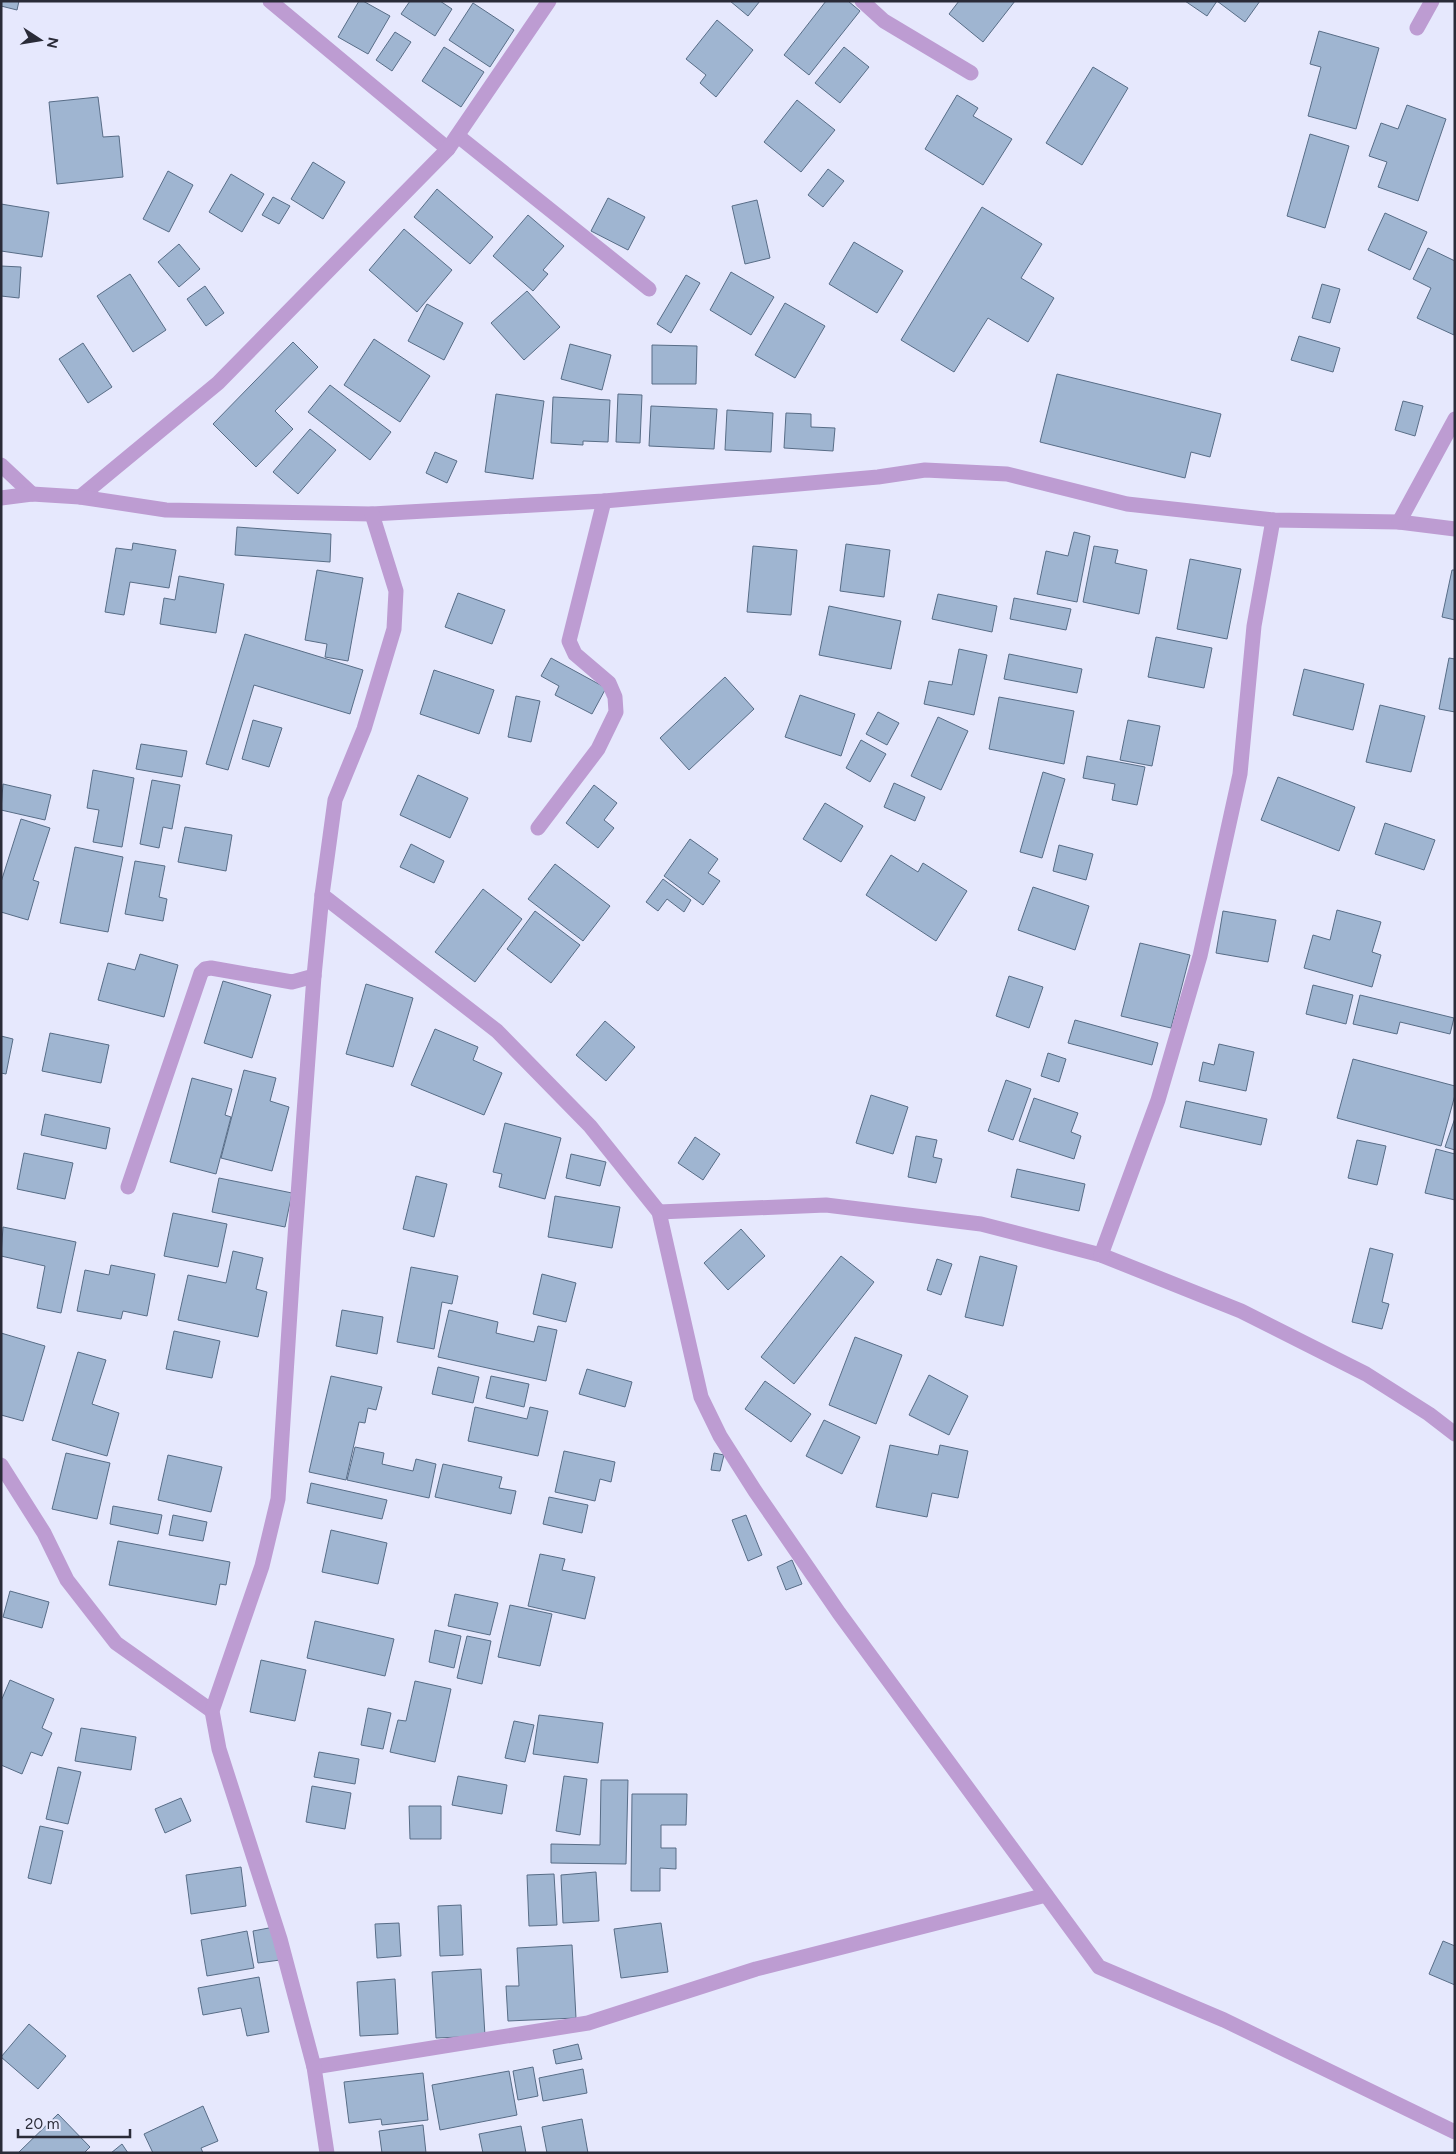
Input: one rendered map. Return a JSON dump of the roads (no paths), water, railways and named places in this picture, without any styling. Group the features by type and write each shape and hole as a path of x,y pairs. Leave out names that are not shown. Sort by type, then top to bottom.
{"street":[{"path":"270,1 448,149"},
{"path":"80,497 218,383 448,149 548,1"},
{"path":"862,1 884,21 970,74"},
{"path":"1417,28 1432,1"},
{"path":"458,136 650,289"},
{"path":"1399,522 1455,419"},
{"path":"1,465 32,494"},
{"path":"1,498 32,494 80,497 166,510 372,514 604,501 878,477 924,470 1008,474 1127,504 1273,520 1399,522 1455,529"},
{"path":"538,828 598,749 616,712 614,697 608,683 575,654 569,641 604,501"},
{"path":"327,2153 314,2067 280,1939 219,1748 212,1710 262,1566 278,1499 314,976 322,896 335,800 364,729 394,630 396,591 372,514"},
{"path":"1101,1255 1158,1100 1200,956 1240,774 1254,626 1273,520"},
{"path":"322,896 498,1031 590,1126 659,1212 701,1398 720,1436 755,1491 839,1613 1099,1967 1224,2020 1455,2132"},
{"path":"128,1187 201,973 205,969 211,968 292,982 314,976"},
{"path":"659,1212 826,1205 981,1224 1101,1255 1241,1311 1366,1374 1429,1414 1455,1434"},
{"path":"1,1465 44,1533 67,1580 116,1643 212,1710"},
{"path":"314,2067 588,2023 756,1969 1046,1895"}]}
